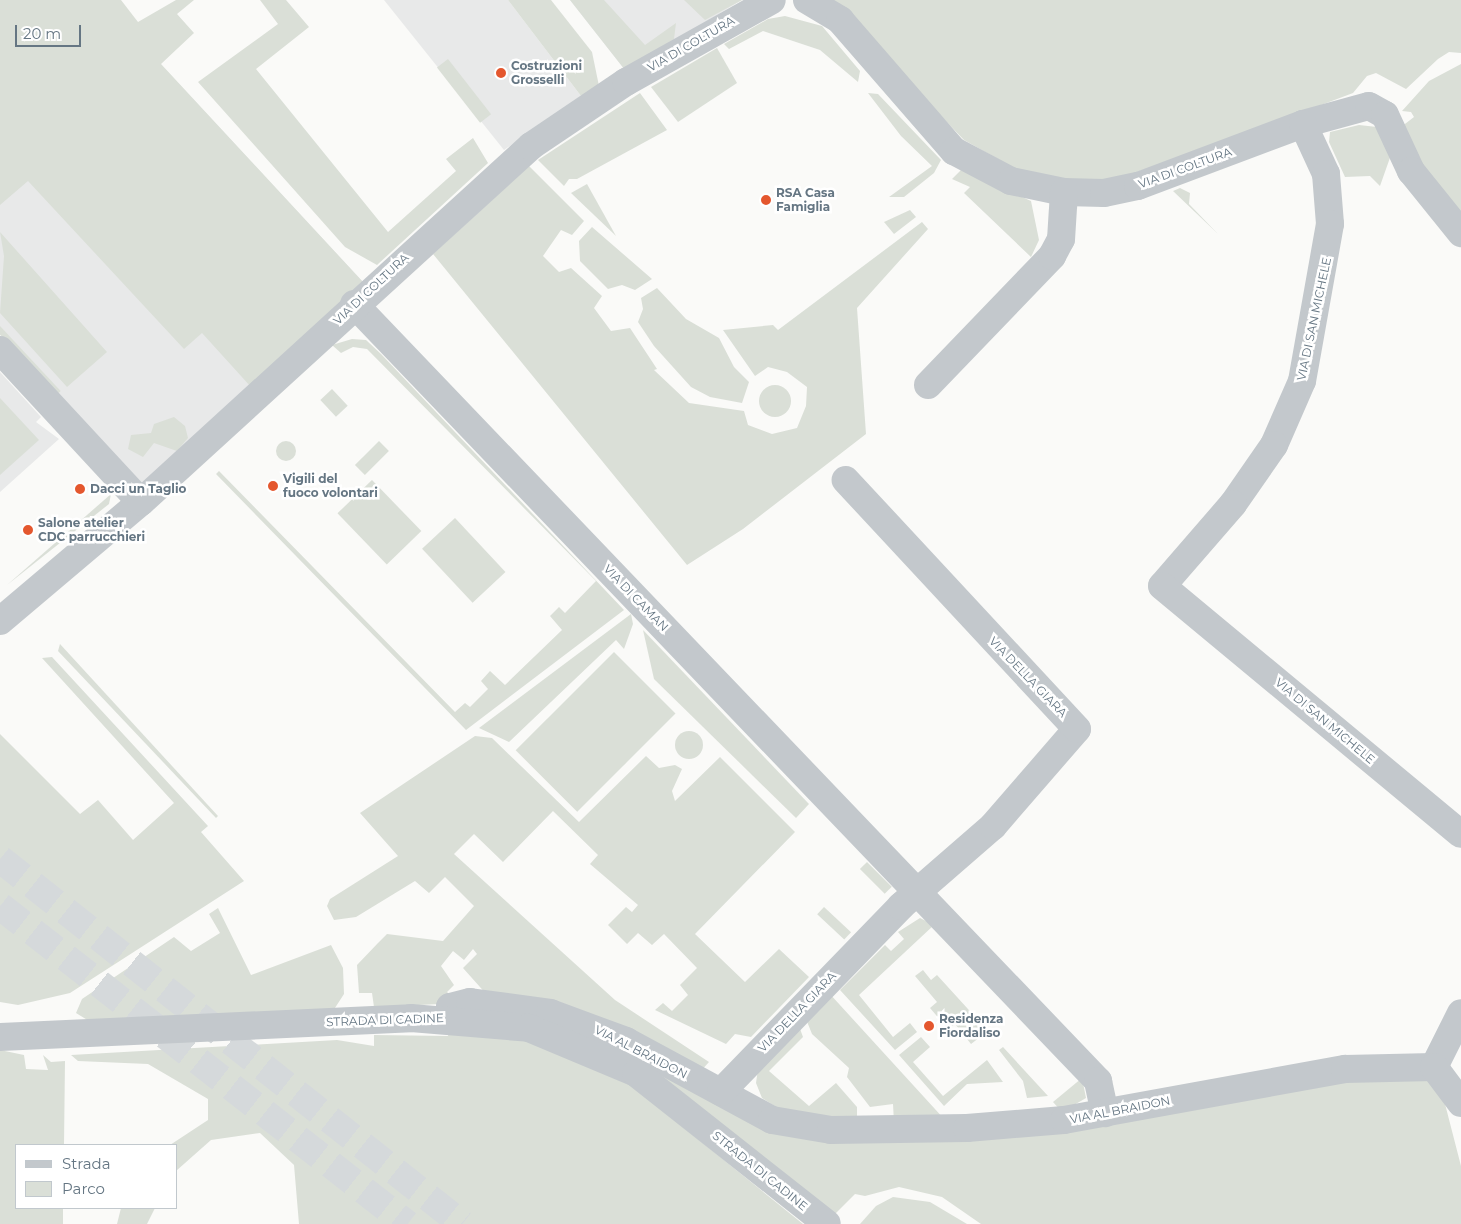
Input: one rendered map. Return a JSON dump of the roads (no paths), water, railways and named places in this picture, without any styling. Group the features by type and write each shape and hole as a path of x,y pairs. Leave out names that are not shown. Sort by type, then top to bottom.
{"street":[{"name":"VIA DI COLTURA","path":"0,621 142,502 501,170 558,126 706,35 772,0"},
{"name":"VIA DI COLTURA","path":"807,0 840,20 954,151 1010,181 1064,192 1104,193 1138,186 1303,124"},
{"path":"1303,124 1361,105 1378,110 1427,194 1461,233"},
{"name":"VIA DI SAN MICHELE","path":"1303,124 1326,174 1330,224 1302,381 1274,445 1232,504 1162,586 1461,834"},
{"path":"928,385 1052,256 1061,239 1064,192"},
{"name":"VIA DI CAMAN","path":"354,304 919,891"},
{"path":"0,350 142,502"},
{"name":"VIA DELLA GIARA","path":"730,1082 919,891 993,826 1077,729 846,480"},
{"path":"919,891 1098,1081 1104,1113"},
{"name":"VIA AL BRAIDON","path":"449,1018 450,1007 470,1002 550,1013 730,1082 770,1112 805,1126 967,1128 1104,1113 1345,1070 1434,1066"},
{"path":"1461,1013 1434,1066 1461,1103"},
{"name":"STRADA DI CADINE","path":"0,1037 449,1018 530,1028 618,1063 667,1096 828,1224"}],"tunnel":[{"path":"0,859 462,1224"},
{"path":"0,906 407,1224"}],"place":[{"name":"Costruzioni Grosselli","path":"501,73"},
{"name":"RSA Casa Famiglia","path":"766,200"},
{"name":"Vigili del fuoco volontari","path":"273,486"},
{"name":"Dacci un Taglio","path":"80,489"},
{"name":"Salone atelier CDC parrucchieri","path":"28,530"},
{"name":"Residenza Fiordaliso","path":"929,1026"}]}
